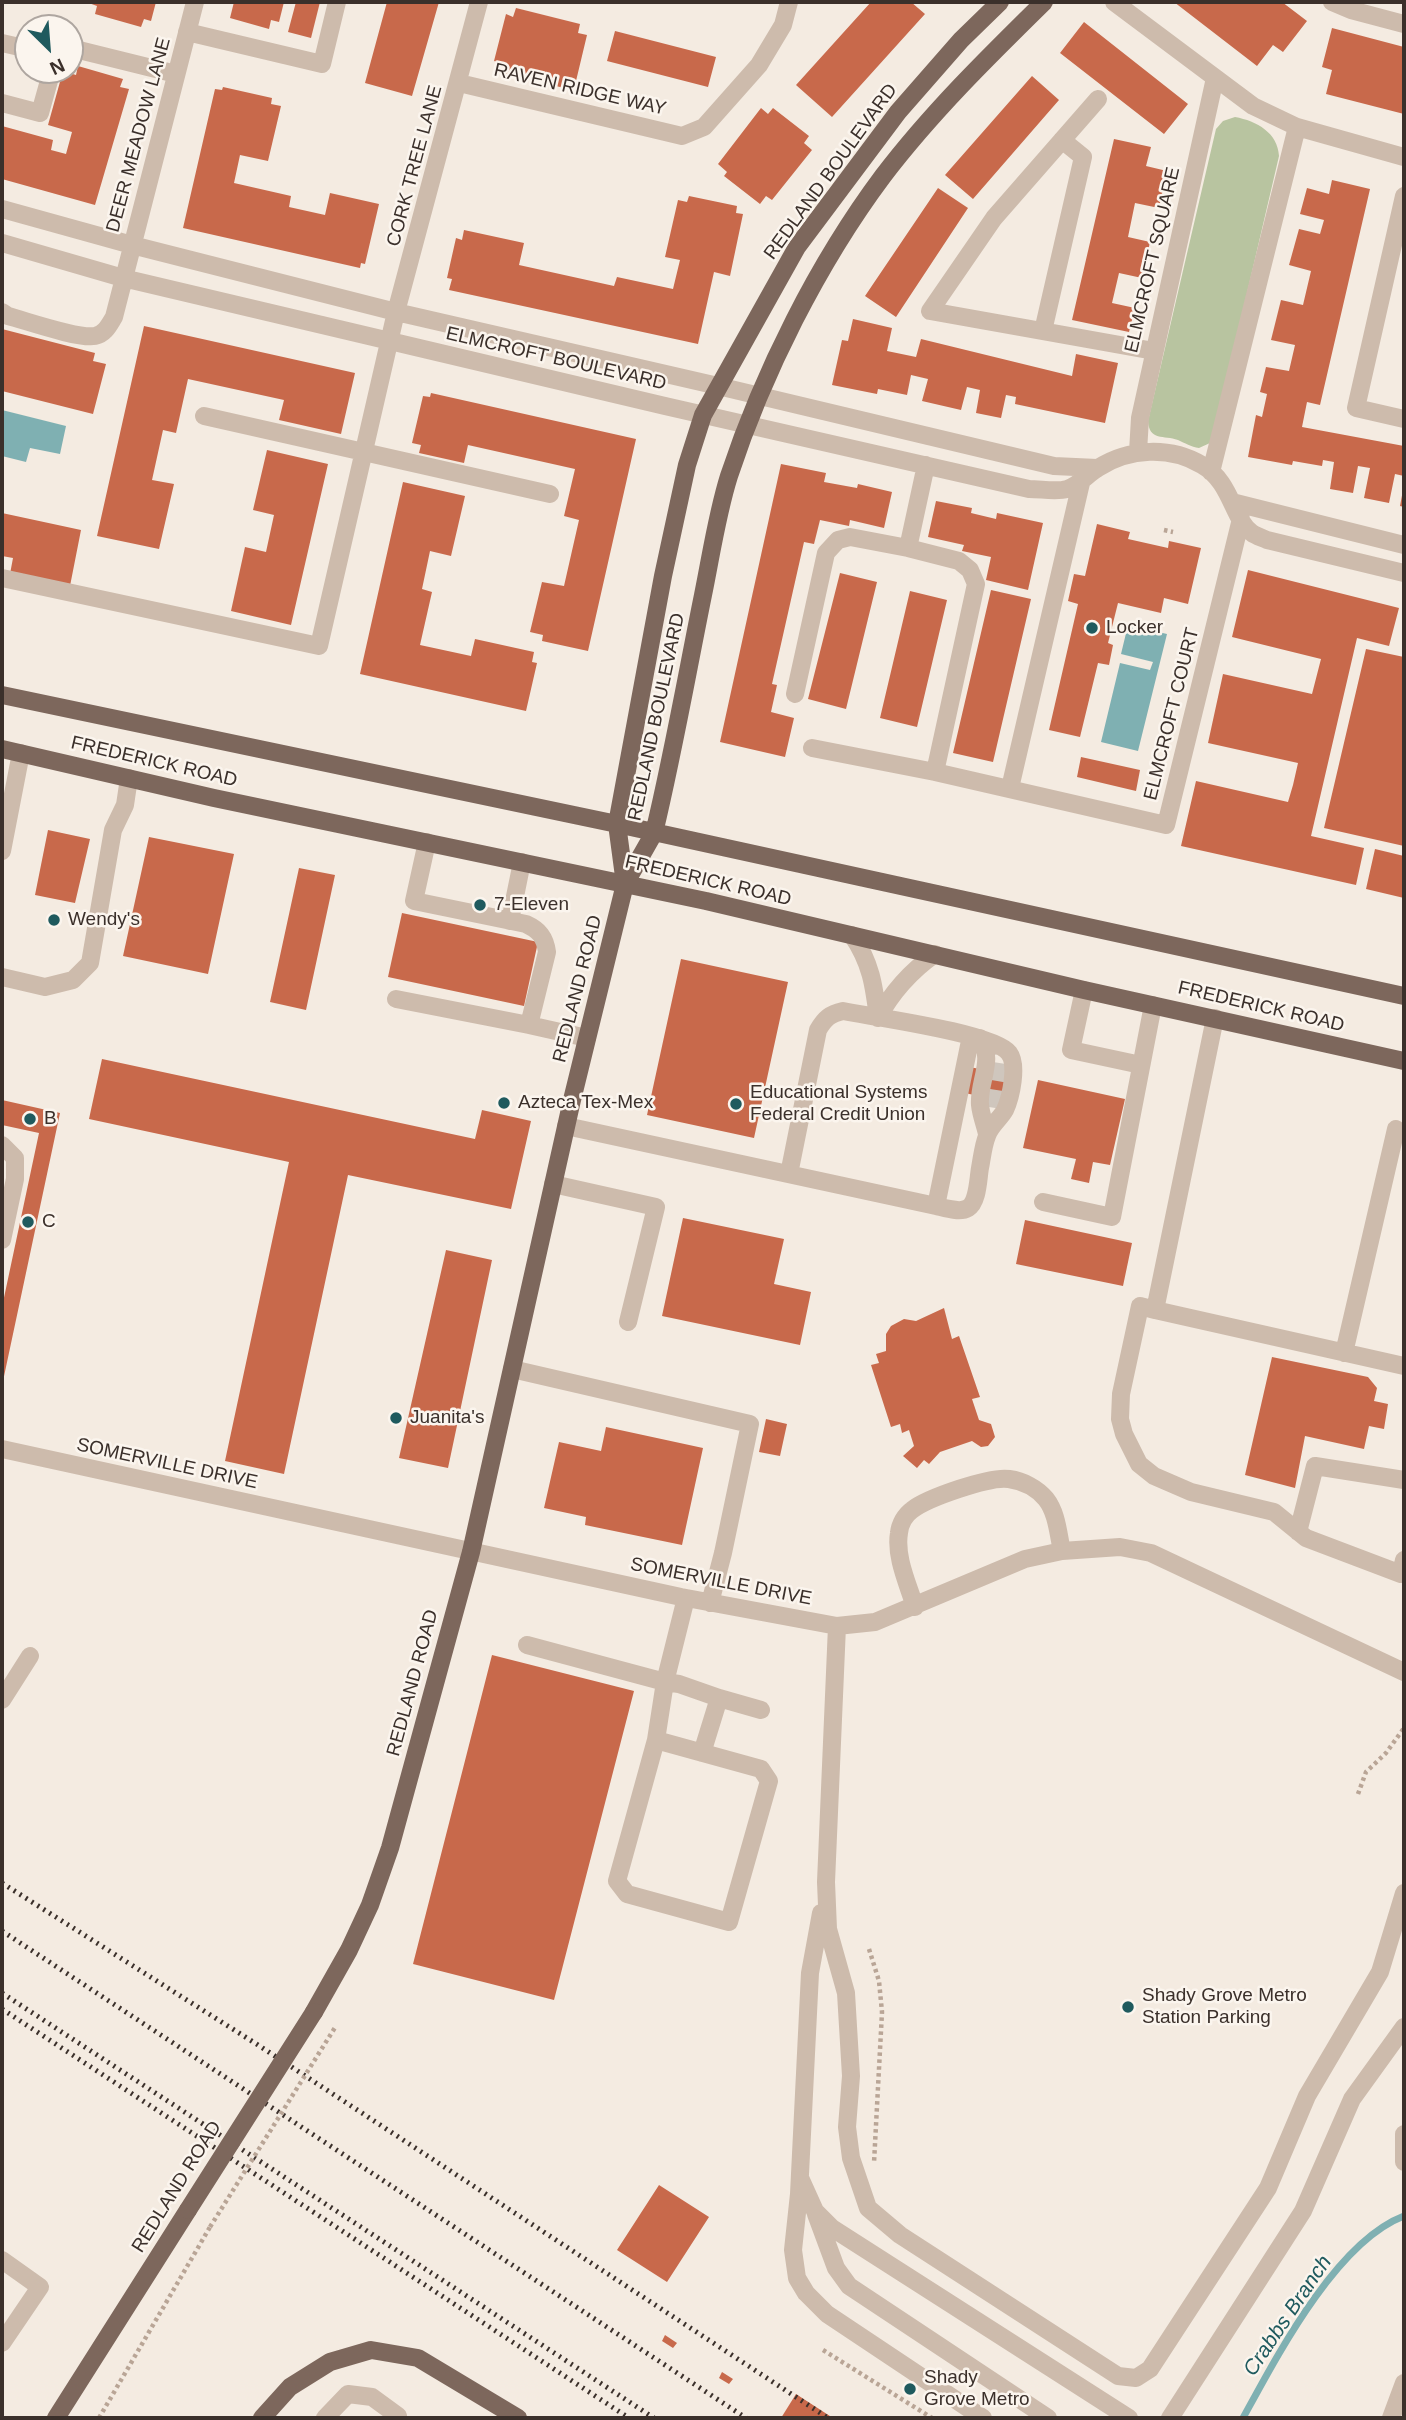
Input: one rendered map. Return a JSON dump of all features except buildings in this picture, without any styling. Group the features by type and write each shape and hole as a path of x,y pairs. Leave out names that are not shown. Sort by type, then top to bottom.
{"main road":[{"name":"REDLAND BOULEVARD","path":"625,884 617,824 663,576 687,465 703,415 797,247 898,112 961,40 1000,2"},
{"name":"REDLAND BOULEVARD","path":"625,884 654,833 729,477 760,396 794,321 833,252 883,176 985,60 1044,2"},
{"name":"FREDERICK ROAD","path":"2,695 617,824 1404,996"},
{"name":"FREDERICK ROAD","path":"2,749 625,884 1404,1061"},
{"name":"REDLAND ROAD","path":"56,2418 314,2012 349,1950 370,1905 386,1859 471,1552 566,1126 625,884"},
{"path":"262,2418 289,2387 330,2362 371,2350 418,2358 518,2418"}],"street":[{"name":"DEER MEADOW LANE","path":"2,312 8,316 83,335 96,336 107,330 114,317 195,2"},
{"path":"187,32 322,64 337,2"},
{"name":"CORK TREE LANE","path":"2,578 319,646 396,312 479,2"},
{"name":"RAVEN RIDGE WAY","path":"459,83 681,136 704,127 759,65 783,25 789,2"},
{"path":"1114,2 1253,106 1297,127 1404,157"},
{"path":"1332,2 1404,24"},
{"path":"84,51 176,74"},
{"name":"ELMCROFT SQUARE","path":"1138,452 1140,418 1215,78"},
{"path":"2,103 40,113 48,84"},
{"path":"1098,99 994,218 930,311 1154,351"},
{"path":"1211,472 1297,127"},
{"path":"1043,331 1083,157 1062,139"},
{"path":"1404,196 1356,408 1404,419"},
{"name":"ELMCROFT BOULEVARD","path":"2,209 132,246 396,312 1054,466 1097,468"},
{"name":"ELMCROFT BOULEVARD","path":"3,248 703,415 1030,489 1066,490 1081,483 1097,468 1138,452 1177,455 1202,465 1224,485 1241,519 1252,533 1267,540 1404,573"},
{"path":"204,416 550,494"},
{"path":"908,548 926,465"},
{"path":"1010,788 1081,483"},
{"path":"1232,502 1404,545"},
{"name":"ELMCROFT COURT","path":"812,748 1010,788 1166,825 1241,519"},
{"path":"795,694 826,553 838,540 850,537 959,561 970,569 976,584 935,772"},
{"path":"2,851 6,807 21,753"},
{"path":"2,977 45,987 74,980 90,964 113,830 125,805 129,778"},
{"path":"426,842 414,901 537,929 545,941 547,952 529,1025"},
{"path":"510,921 523,862"},
{"path":"852,935 865,954 874,983 877,1018"},
{"path":"877,1018 897,988 916,967 935,954"},
{"path":"1084,990 1071,1049 1141,1065"},
{"path":"396,999 587,1038"},
{"path":"1043,1202 1112,1217 1153,1004"},
{"path":"566,1126 960,1211 971,1205 987,1134 1004,1111 1014,1066 1010,1054 1003,1047 975,1037 843,1011 832,1013 824,1019 818,1030 789,1174"},
{"path":"1155,1310 1215,1018"},
{"path":"975,1037 986,1051 979,1102 987,1134"},
{"path":"936,1206 975,1037"},
{"path":"1344,1353 1396,1129"},
{"path":"2,1145 15,1158 15,1179 2,1240"},
{"path":"553,1184 656,1206 628,1322"},
{"path":"1404,1366 1140,1306 1121,1394 1120,1419 1135,1457 1154,1476 1170,1484 1191,1492 1274,1512 1306,1538 1401,1574 1404,1560"},
{"path":"512,1369 750,1424 710,1602"},
{"name":"SOMERVILLE DRIVE","path":"2,1449 686,1598 837,1626 875,1622 1013,1564 1062,1550 1120,1547 1151,1553 1404,1672"},
{"path":"1298,1532 1315,1466 1404,1480"},
{"path":"915,1607 898,1546 899,1532 902,1521 910,1511 925,1501 994,1478 1023,1482 1047,1500 1055,1516 1062,1550"},
{"path":"656,1740 761,1769 769,1782 729,1922 627,1894 617,1881 656,1740 665,1682 686,1598"},
{"path":"837,1626 826,1882 828,1928 846,1993 851,2076 847,2127 851,2158 868,2208 900,2235 1118,2376 1136,2378 1150,2369 1268,2188 1307,2096 1380,1972 1404,1893"},
{"path":"527,1645 679,1684 761,1710"},
{"path":"2,1700 30,1656"},
{"path":"702,1753 719,1698"},
{"path":"826,1882 810,1973 800,2177 793,2250 797,2277 806,2293 827,2314 984,2418"},
{"path":"1170,2418 1303,2211 1352,2099 1404,2027"},
{"path":"1404,2134 1404,2161"},
{"path":"800,2177 836,2268 849,2286 1048,2418"},
{"path":"815,2211 832,2228 1129,2418"},
{"path":"2,2260 40,2287 2,2343"},
{"path":"1391,2418 1404,2384"},
{"path":"326,2418 348,2395 372,2397 398,2416 397,2418"}],"path":[{"path":"1164,530 1173,532"},
{"path":"1358,1794 1366,1772 1386,1753 1404,1728"},
{"path":"869,1949 879,1981 882,2012 874,2168"},
{"path":"99,2418 210,2227 336,2026"},
{"path":"823,2350 933,2418"}],"green space":[{"path":"1235,117 1265,129 1275,141 1279,156 1213,439 1199,448 1154,434 1148,421 1216,129 1223,121"}],"water":[{"path":"2,410 66,426 60,454 30,448 26,462 2,456"},
{"path":"1128,625 1167,634 1138,751 1101,742 1120,663 1150,670 1153,662 1121,654"}],"waterway":[{"name":"Crabbs Branch","path":"1243,2418 1291,2334 1332,2275 1355,2250 1379,2230 1404,2216"}],"tunnel":[{"path":"987,1134 999,1060 993,1042"}],"railway":[{"path":"2,1883 258,2045 828,2418"},
{"path":"2,1931 746,2418"},
{"path":"2,1993 654,2418"},
{"path":"2,2009 629,2418"}],"place":[{"name":"Locker","path":"1092,628"},
{"name":"7-Eleven","path":"480,905"},
{"name":"Wendy's","path":"54,920"},
{"name":"Azteca Tex-Mex","path":"504,1103"},
{"name":"Educational Systems Federal Credit Union","path":"736,1104"},
{"name":"B","path":"30,1119"},
{"name":"C","path":"28,1222"},
{"name":"Juanita's","path":"396,1418"},
{"name":"Shady Grove Metro Station Parking","path":"1128,2007"},
{"name":"Shady Grove Metro","path":"910,2389"}]}
